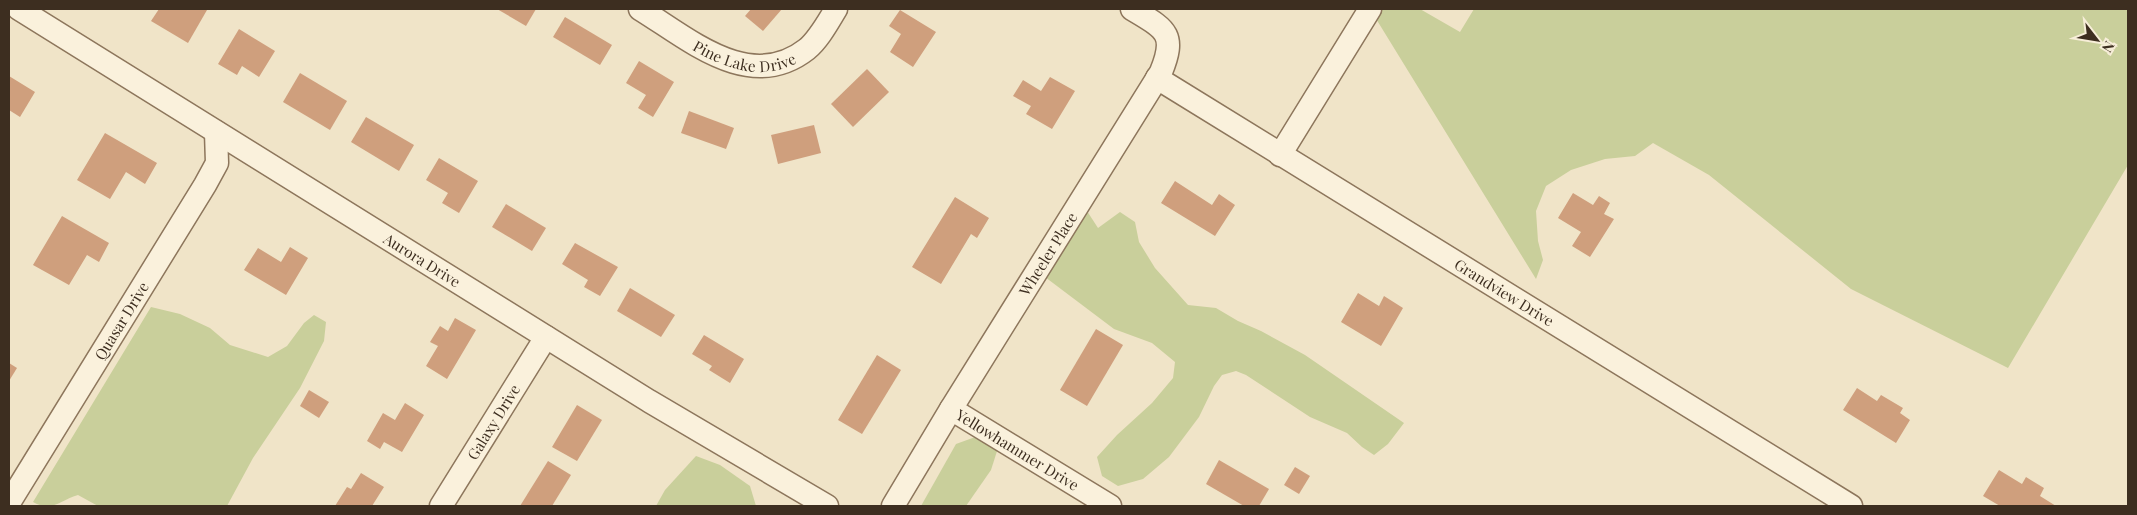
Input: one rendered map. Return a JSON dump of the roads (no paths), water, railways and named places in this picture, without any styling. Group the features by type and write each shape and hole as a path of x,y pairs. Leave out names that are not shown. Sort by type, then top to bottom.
{"street":[{"name":"Aurora Drive","path":"19,9 649,401 827,506"},
{"name":"Pine Lake Drive","path":"640,9 720,58 742,66 763,66 782,62 808,48 822,32 836,9"},
{"name":"Wheeler Place","path":"893,506 951,409 1157,78 1169,52 1168,39 1157,24 1132,9"},
{"path":"1280,155 1370,9"},
{"name":"Grandview Drive","path":"1157,78 1851,506"},
{"name":"Quasar Drive","path":"9,503 205,185 217,163 216,132"},
{"name":"Galaxy Drive","path":"441,506 546,337"},
{"name":"Yellowhammer Drive","path":"951,409 1110,506"}]}
